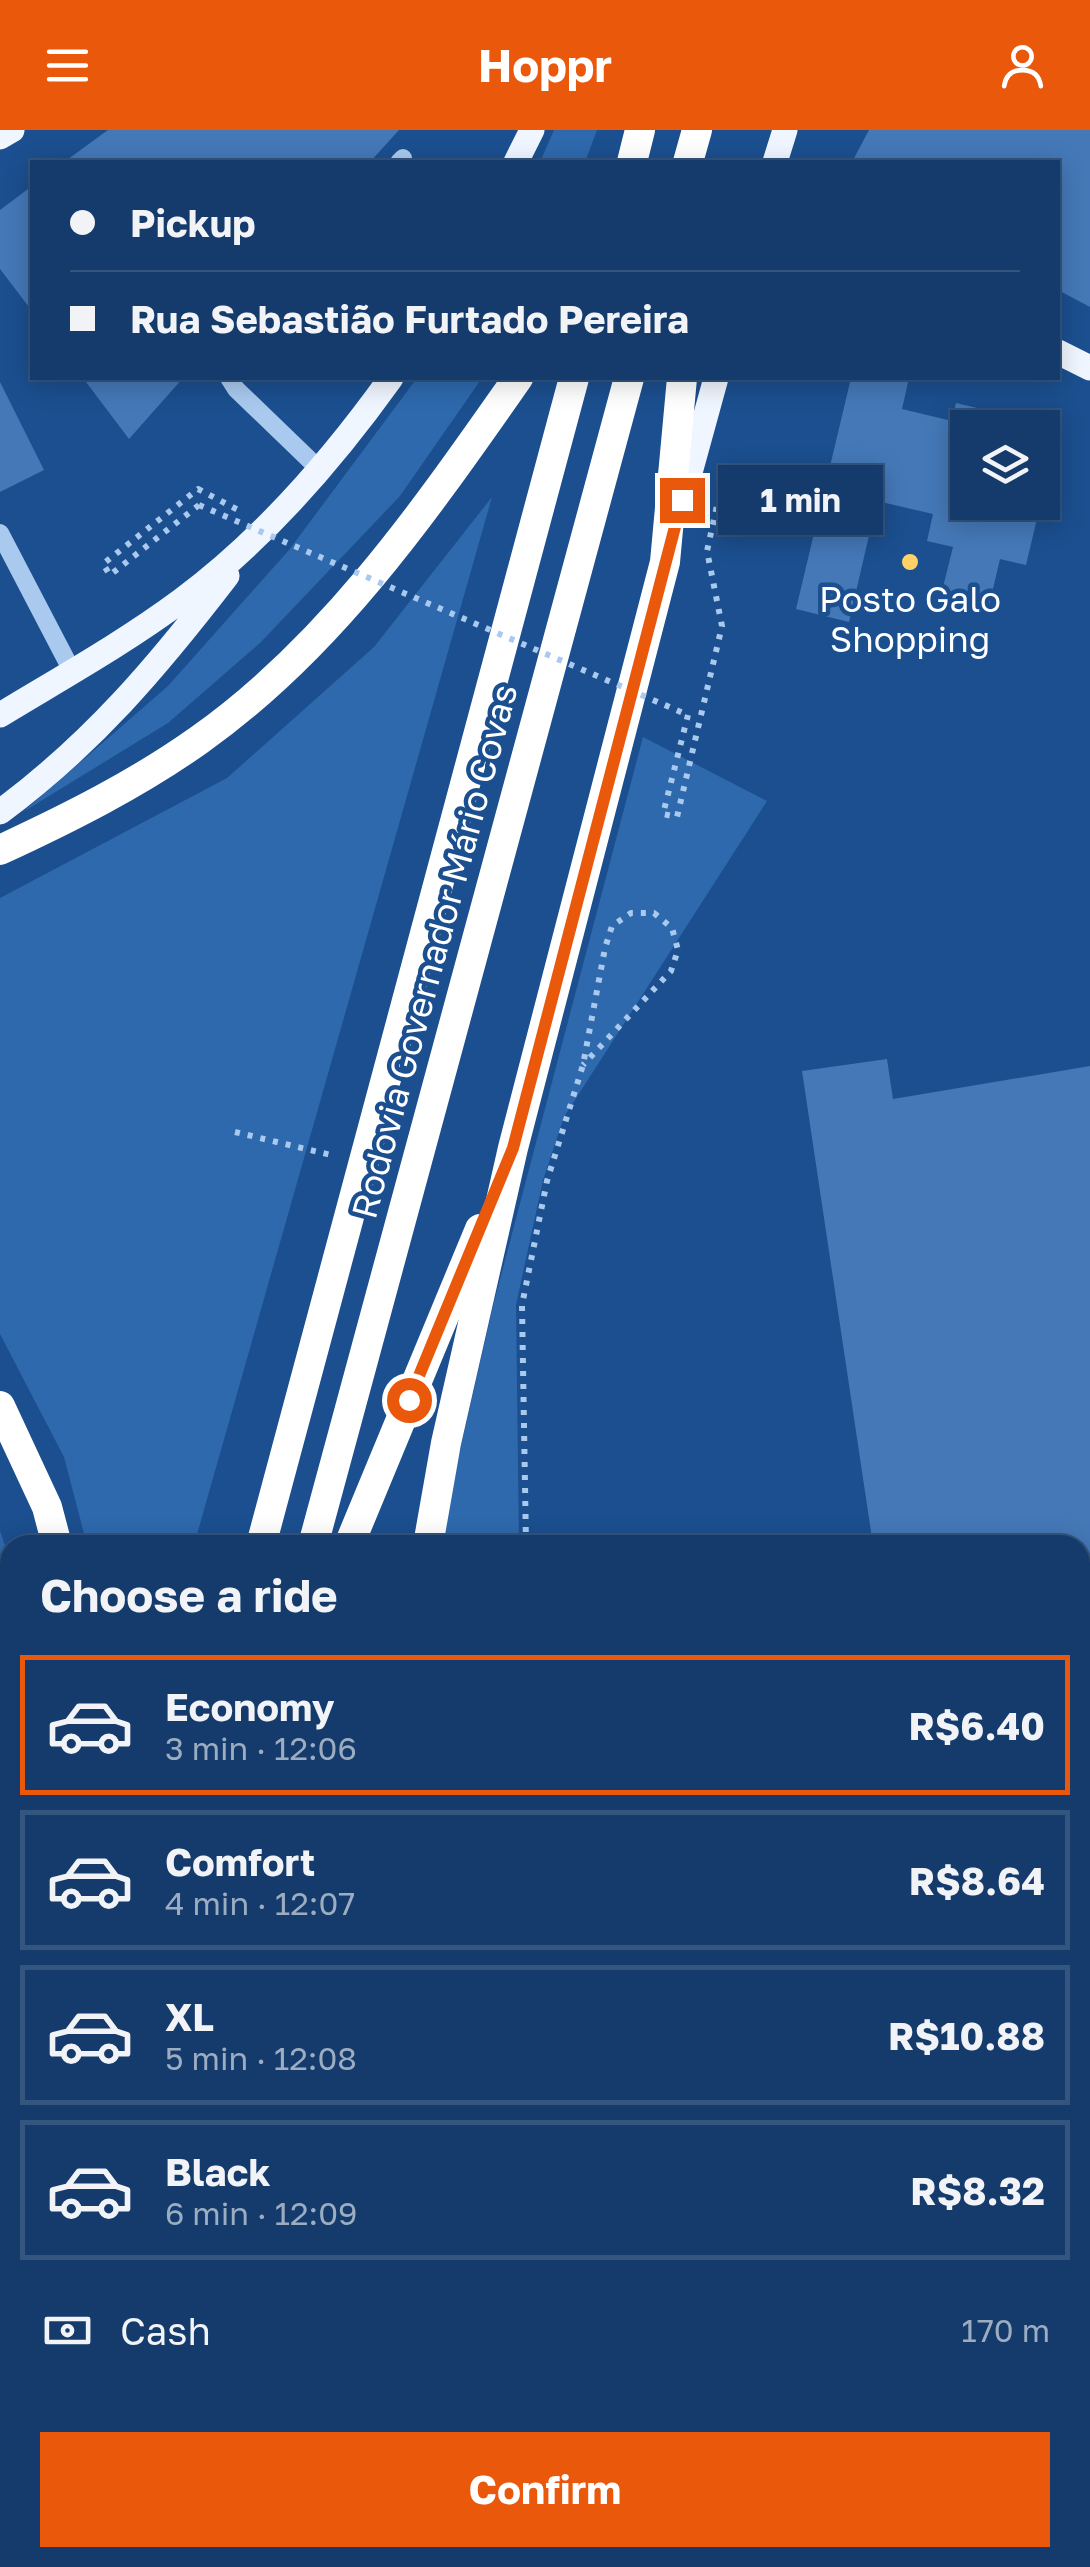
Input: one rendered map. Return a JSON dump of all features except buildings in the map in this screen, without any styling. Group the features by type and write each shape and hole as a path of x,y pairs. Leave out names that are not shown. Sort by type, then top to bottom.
{"highway":[{"path":"632,160 640,130"},
{"path":"689,160 698,130"},
{"path":"702,160 706,130"},
{"path":"0,850 74,816 136,780 200,739 276,676 343,610 423,514 517,380"},
{"name":"Rodovia Governador Mário Covas","path":"265,1535 573,380"},
{"name":"Rodovia Governador Mário Covas","path":"316,1535 628,380"},
{"path":"430,1535 446,1443 513,1148 665,562 682,380"},
{"path":"354,1535 513,1148"},
{"path":"0,1406 47,1507 54,1535"}],"main road":[{"path":"0,138 12,130"},
{"path":"517,160 532,130"},
{"path":"776,160 784,130"},
{"path":"1060,353 1090,368"},
{"path":"0,812 46,778 116,712 268,525 355,428 390,380"},
{"path":"665,562 715,380"},
{"path":"708,406 725,380"},
{"path":"0,715 185,598 268,525"}],"lane":[{"path":"229,380 319,469"},
{"path":"0,532 72,671"}],"path":[{"path":"268,525 198,489 103,564 110,574 199,505 688,715 663,814 677,817 722,626 707,552 720,493"},
{"path":"526,1535 522,1306 547,1181 584,1065 604,948 612,926 631,913 654,914 672,928 678,950 670,971 584,1065"},
{"path":"235,1132 362,1162"}],"shaded area":[{"path":"554,130 597,130 586,160 541,160"},
{"path":"416,380 481,380 400,496 260,643 168,723 23,812 168,686 289,550"},
{"path":"492,497 197,1535 84,1535 64,1457 0,1334 0,898 227,778 374,647"},
{"path":"643,737 767,801 564,1117 543,1180 516,1305 519,1535 445,1535 447,1507 494,1302"}],"place":[{"name":"Posto Galo Shopping","path":"910,562"}],"route":[{"path":"409,1400 513,1148 682,500"}]}
